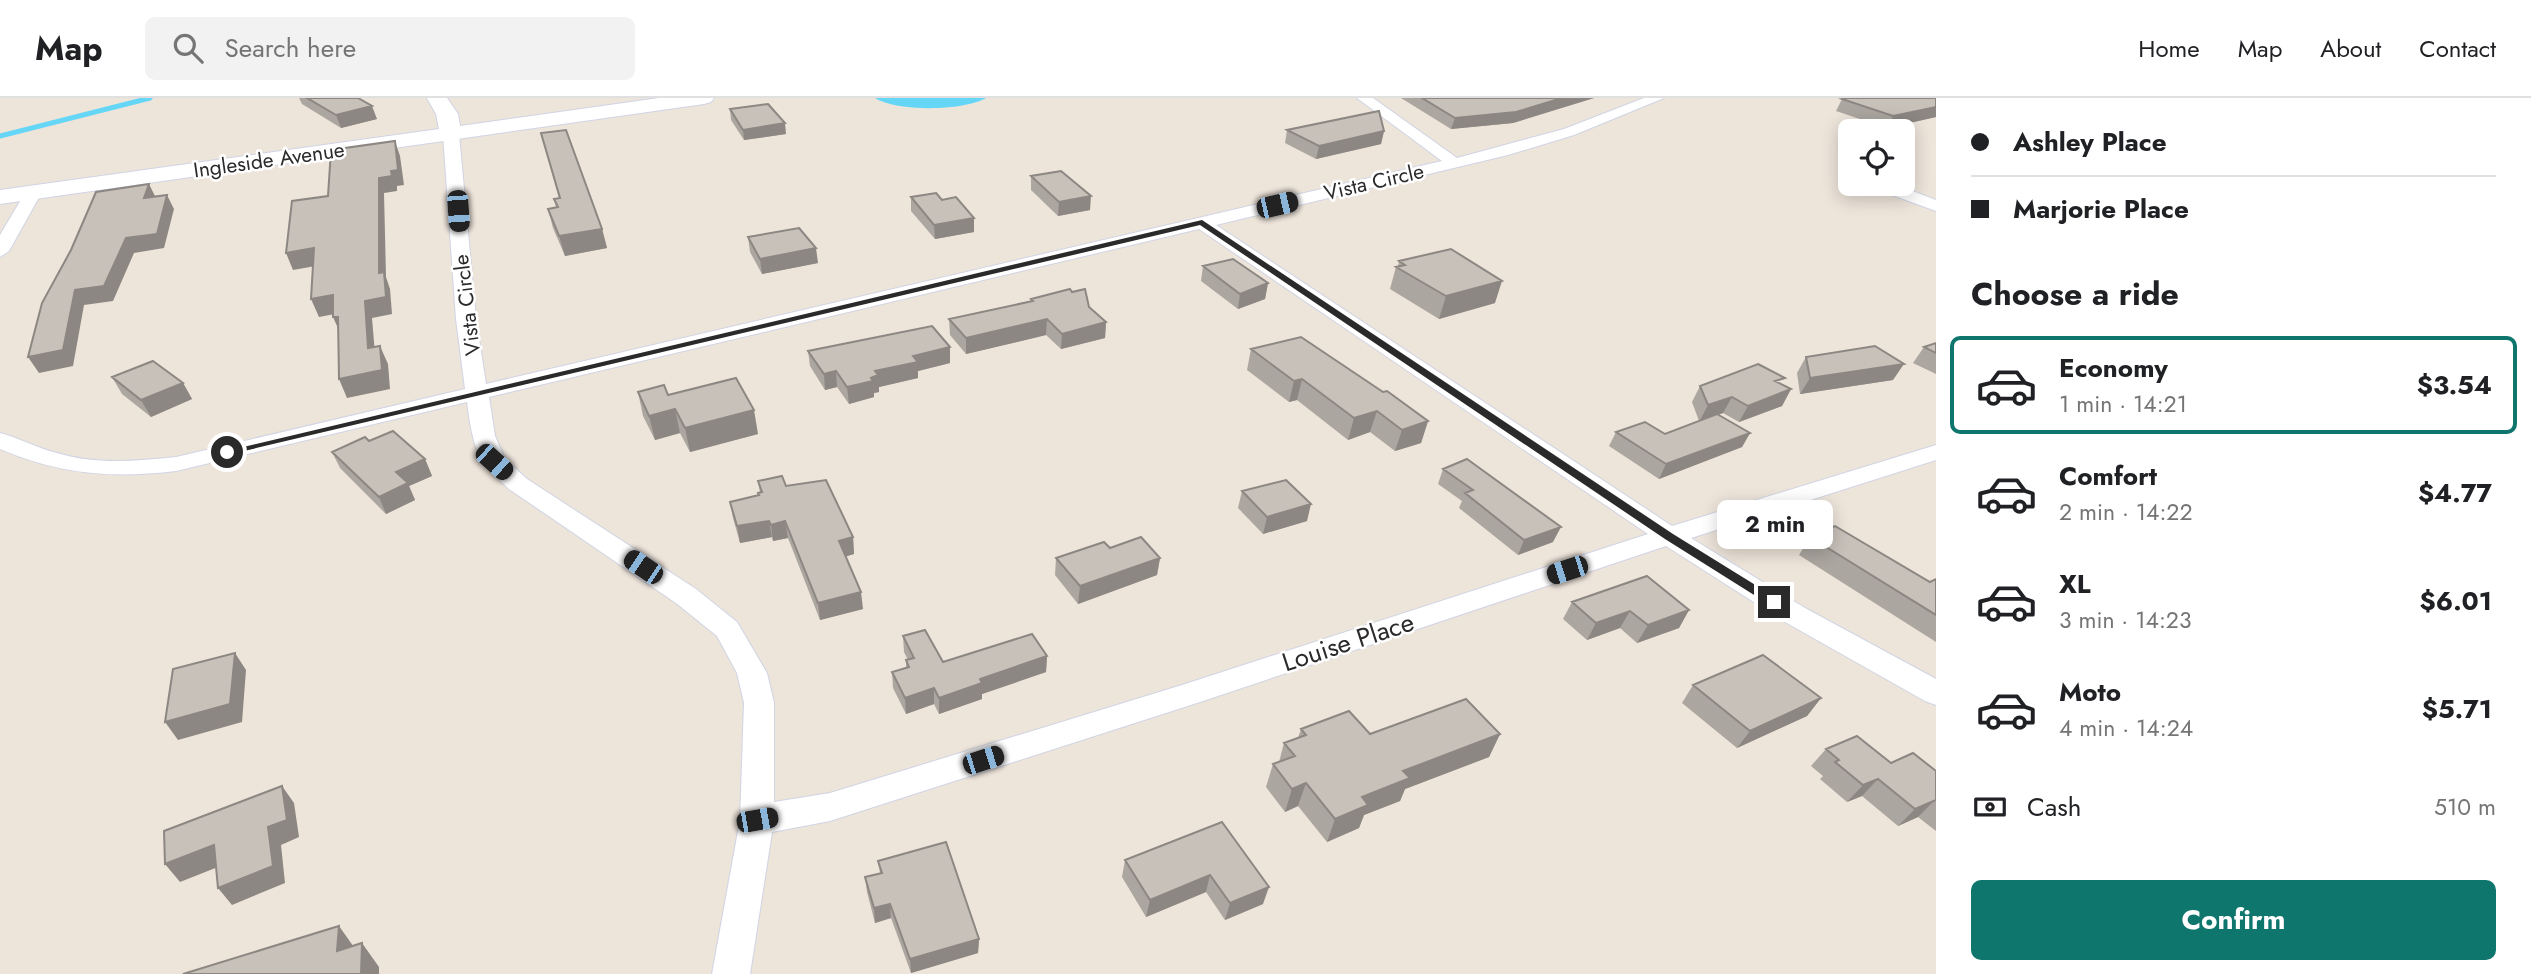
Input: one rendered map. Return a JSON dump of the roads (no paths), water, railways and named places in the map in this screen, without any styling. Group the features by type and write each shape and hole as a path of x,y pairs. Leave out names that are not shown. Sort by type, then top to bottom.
{"street":[{"name":"Vista Circle","path":"437,98 447,114 453,145 465,306 479,392 1454,163 1557,136 1657,98"},
{"name":"Ingleside Avenue","path":"0,197 453,145 517,126 704,98"},
{"path":"1364,98 1454,163"},
{"path":"0,251 34,192"},
{"path":"1910,196 1936,206"},
{"path":"1202,223 1669,536 1795,615 1936,693"},
{"path":"0,440 27,452 83,468 139,470 304,435 479,392 483,436 494,462 518,484 686,596 727,629 751,673 759,704 757,820 731,974"},
{"name":"Louise Place","path":"757,820 830,807 1199,691 1669,536 1936,452"}],"water":[{"path":"875,98 986,98 962,105 914,108 885,103"}],"waterway":[{"path":"0,136 150,98"}]}
